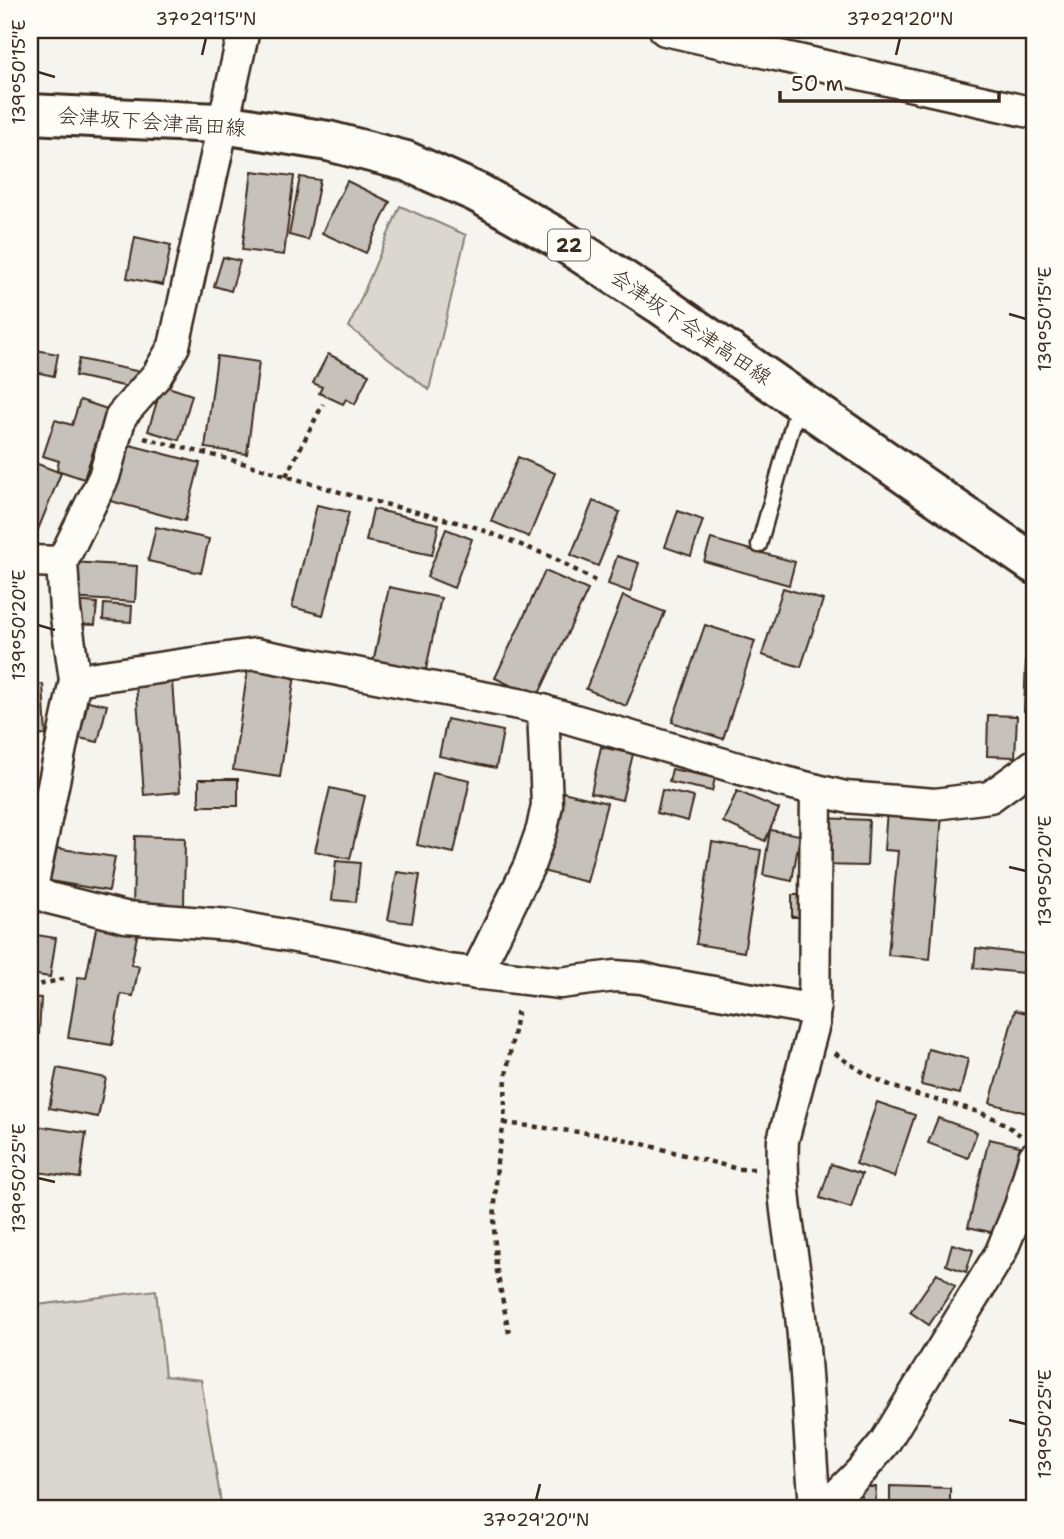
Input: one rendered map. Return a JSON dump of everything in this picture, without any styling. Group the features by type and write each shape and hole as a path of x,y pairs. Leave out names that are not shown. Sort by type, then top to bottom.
{"main road":[{"name":"会津坂下会津高田線","path":"30,114 223,124 328,141 406,161 478,193 558,238 799,400 1034,564"}],"street":[{"path":"244,30 174,346 157,375 121,416 104,477 62,562 65,610 75,680 31,893 125,917 230,925 476,974 560,983 615,976 642,978 814,1022"},
{"path":"665,30 1034,113"},
{"path":"30,561 62,562"},
{"path":"75,680 255,654 524,705 845,797 935,804 990,797 1034,765"},
{"path":"476,974 529,866 542,829 547,805 543,710"},
{"path":"816,790 814,1022 783,1140 782,1159 783,1195 801,1320 815,1505 845,1498 861,1471 886,1442 1001,1252 1020,1206 1030,1148"}],"lane":[{"path":"760,545 799,400"}],"path":[{"path":"286,476 323,404"},
{"path":"117,429 353,496 472,526 552,557 594,581"},
{"path":"30,987 67,978"},
{"path":"509,1332 496,1266 494,1226 497,1162 504,1123 506,1076 514,1023 526,980"},
{"path":"814,1022 854,1068 921,1096 961,1105 1005,1122 1030,1148"},
{"path":"504,1123 612,1136 738,1169 757,1169 782,1159"}],"shaded area":[{"path":"400,206 466,235 429,390 349,327"},
{"path":"156,1290 165,1376 201,1380 222,1509 53,1509 30,1503 30,1306"}],"building":[{"path":"252,171 294,176 284,255 242,250"},
{"path":"300,177 320,180 308,240 289,235"},
{"path":"347,181 390,202 366,253 322,233"},
{"path":"135,237 171,245 163,285 127,278"},
{"path":"223,257 240,261 231,291 214,286"},
{"path":"30,349 58,354 54,376 30,371"},
{"path":"328,354 369,374 355,404 346,399 343,404 319,393 322,387 313,383"},
{"path":"217,356 259,362 247,454 205,448"},
{"path":"79,359 141,372 138,389 75,376"},
{"path":"162,385 192,395 179,440 148,431"},
{"path":"80,400 107,409 84,479 57,470 59,461 43,456 55,420 72,425"},
{"path":"122,443 200,463 185,521 107,500"},
{"path":"518,457 555,473 529,537 491,521"},
{"path":"30,461 61,473 31,547 30,546"},
{"path":"593,501 620,512 598,566 571,555"},
{"path":"317,505 349,512 323,615 292,607"},
{"path":"373,509 439,524 432,555 366,541"},
{"path":"678,511 703,520 691,556 665,547"},
{"path":"156,527 209,539 201,573 148,561"},
{"path":"446,529 472,539 454,588 427,577"},
{"path":"711,539 795,562 789,585 704,561"},
{"path":"617,556 639,563 630,592 608,584"},
{"path":"71,562 137,566 135,602 69,598"},
{"path":"545,571 588,590 537,698 495,678"},
{"path":"389,587 441,598 425,674 373,663"},
{"path":"783,588 823,600 801,667 762,655"},
{"path":"623,596 665,612 626,706 586,689"},
{"path":"73,601 97,603 95,625 71,624"},
{"path":"104,604 132,606 131,622 103,620"},
{"path":"705,625 755,641 723,739 672,722"},
{"path":"1027,635 1034,636 1034,711 1024,711"},
{"path":"248,668 295,675 280,777 233,770"},
{"path":"172,681 180,792 144,795 136,684"},
{"path":"43,684 46,735 30,736 30,685"},
{"path":"88,701 107,705 98,742 79,738"},
{"path":"988,715 1017,716 1015,757 987,756"},
{"path":"447,719 503,731 496,768 439,756"},
{"path":"601,747 633,754 622,800 591,793"},
{"path":"672,769 715,778 712,791 669,782"},
{"path":"433,772 470,780 454,853 417,845"},
{"path":"199,779 238,779 238,806 199,806"},
{"path":"330,788 365,796 350,859 315,851"},
{"path":"662,790 694,797 688,821 657,813"},
{"path":"737,791 779,809 765,841 723,822"},
{"path":"563,792 607,803 587,882 542,871"},
{"path":"887,810 942,815 930,959 888,955 898,851 884,850"},
{"path":"822,818 869,820 867,866 820,865"},
{"path":"770,830 800,835 792,881 763,875"},
{"path":"135,836 185,838 184,907 133,906"},
{"path":"712,842 761,850 744,952 696,944"},
{"path":"49,847 115,857 109,891 44,880"},
{"path":"336,861 360,863 356,902 332,900"},
{"path":"397,872 420,875 412,923 388,920"},
{"path":"792,895 804,895 803,917 792,917"},
{"path":"98,919 139,927 131,965 139,966 133,996 121,994 112,1045 68,1038 78,977 86,978"},
{"path":"30,934 56,938 50,977 30,974"},
{"path":"976,948 1026,954 1023,973 974,968"},
{"path":"30,997 41,998 39,1034 30,1034"},
{"path":"1015,1010 1034,1015 1034,1115 990,1103"},
{"path":"928,1049 968,1059 960,1094 921,1085"},
{"path":"57,1068 106,1078 98,1117 49,1108"},
{"path":"877,1102 915,1115 894,1177 856,1164"},
{"path":"938,1118 977,1132 968,1158 928,1143"},
{"path":"30,1125 86,1133 80,1178 30,1171"},
{"path":"989,1139 1020,1146 999,1234 968,1227"},
{"path":"831,1164 862,1174 851,1208 820,1198"},
{"path":"952,1244 973,1250 966,1272 946,1265"},
{"path":"937,1273 955,1286 929,1325 910,1312"},
{"path":"890,1486 950,1488 950,1509 890,1509"},
{"path":"862,1487 876,1487 875,1509 861,1509"}]}
